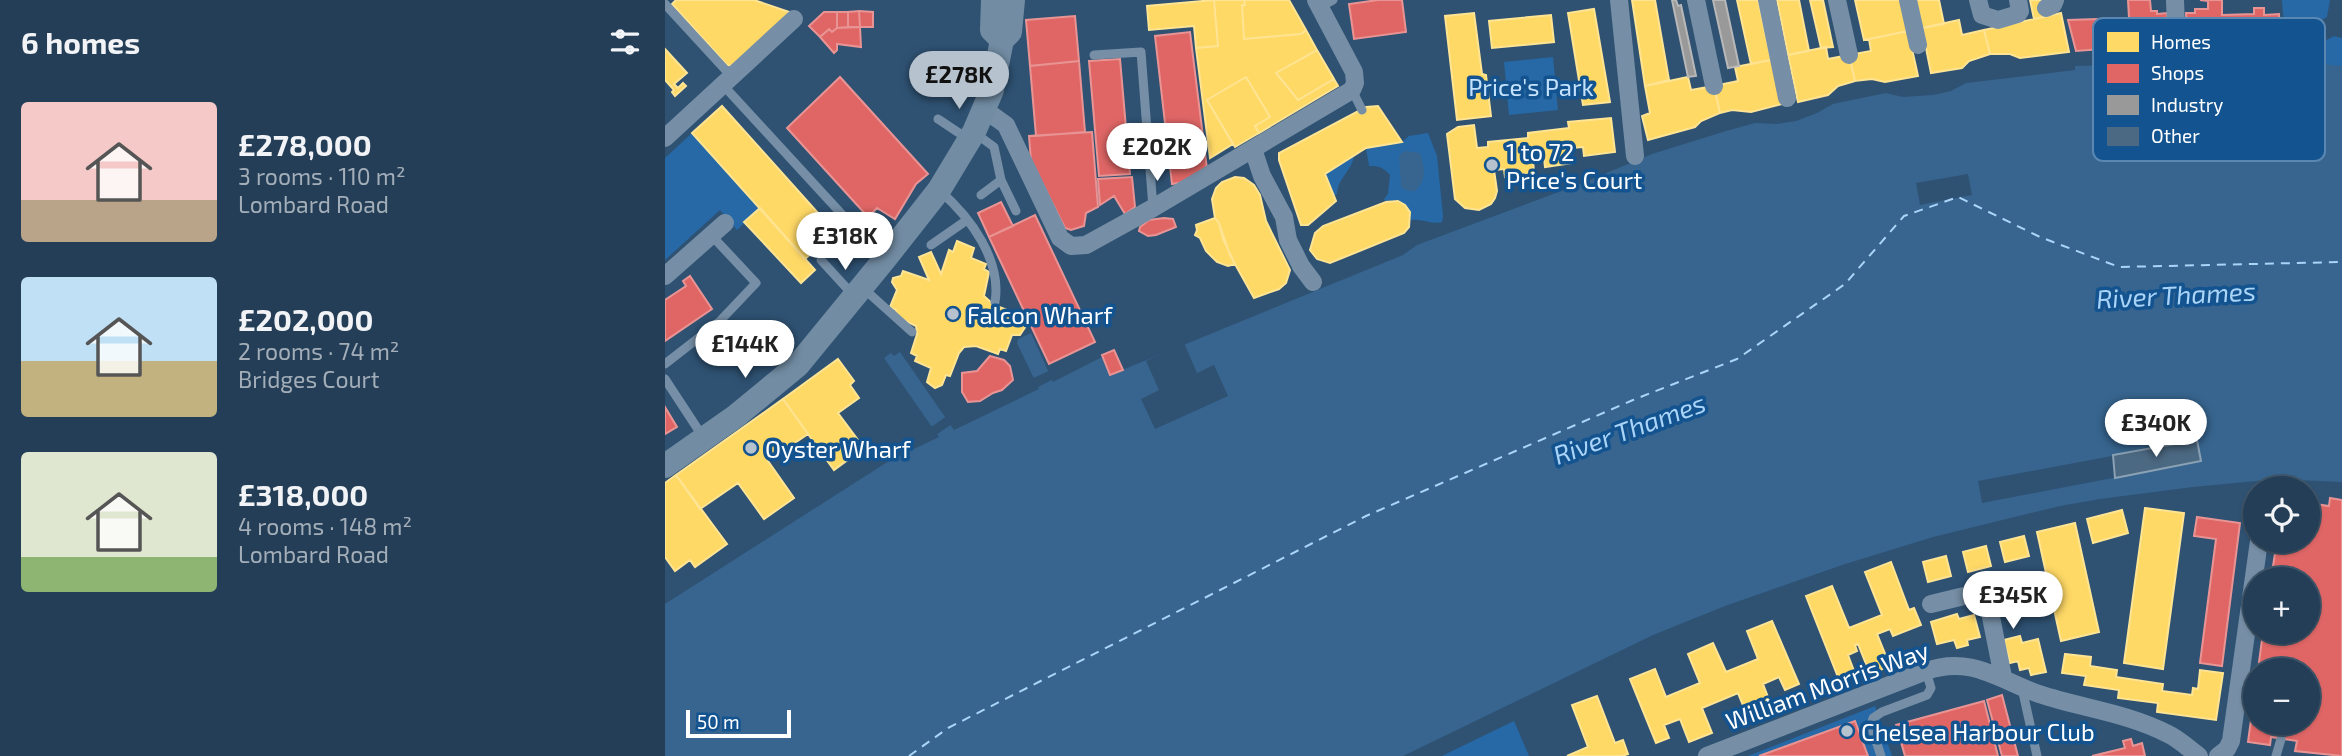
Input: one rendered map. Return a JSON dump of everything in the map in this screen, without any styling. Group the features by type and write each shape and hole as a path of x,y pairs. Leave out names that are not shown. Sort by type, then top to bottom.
{"main road":[{"path":"993,0 992,30 1002,40"},
{"path":"665,466 799,365 939,190 976,128 998,68 1002,40 1010,32 1013,0"}],"street":[{"path":"1619,0 1635,156"},
{"path":"1696,0 1714,86"},
{"path":"1767,0 1787,99"},
{"path":"1837,0 1849,55"},
{"path":"1907,0 1917,45"},
{"path":"1979,0 1982,15 1990,19 1999,20 2034,7"},
{"path":"2175,0 2176,18"},
{"path":"976,128 1006,125 1060,237 1071,246 1086,245 1350,92 1355,83 1354,72 1323,2"},
{"path":"665,138 794,19"},
{"path":"1253,149 1262,176 1284,217 1288,240 1301,266 1313,282"},
{"path":"665,276 719,230"},
{"path":"2218,756 2227,749 2231,740 2257,553"},
{"path":"1931,604 2014,584"},
{"path":"1986,592 2003,677"},
{"name":"William Morris Way","path":"1707,756 1938,667 1967,667 2003,677 2040,694 2132,720 2169,734 2199,756"}],"lane":[{"path":"665,4 727,81 884,260"},
{"path":"1094,55 1141,52 1153,208"},
{"path":"1350,92 1362,110"},
{"path":"938,119 976,128 994,147 1001,180 1016,211"},
{"path":"981,195 1001,180"},
{"path":"939,190 957,206 977,234 994,268 998,287 995,302"},
{"path":"931,245 967,220"},
{"path":"665,364 719,322 756,282 719,230"},
{"path":"821,260 858,292 912,332"},
{"path":"665,379 704,439"},
{"path":"1881,756 1871,726 1873,718 1888,709 1927,695 1931,688 1926,671"},
{"path":"2021,687 2037,756"},
{"path":"2276,756 2281,739"}],"green space":[{"path":"2282,0 2330,0 2325,18 2283,18"},
{"path":"2334,36 2342,38 2342,67 2325,64 2325,41"},
{"name":"Price's Park","path":"1553,57 1558,110 1509,115 1504,62"},
{"path":"692,133 760,208 737,230 720,210 665,260 665,158"},
{"path":"1428,133 1437,156 1443,216 1442,222 1438,223 1411,220 1403,205 1386,202 1384,199 1388,194 1390,175 1381,168 1369,166 1366,148 1402,142 1409,136"},
{"path":"1354,155 1337,194 1332,197 1325,174"},
{"name":"Chelsea Harbour Club","path":"1875,706 1892,756 1748,756"},
{"path":"1514,721 1529,756 1442,756 1450,752"}],"water":[{"name":"River Thames","path":"2325,64 2342,66 2342,482 2320,481 2320,476 2243,476 2243,482 2060,506 1933,537 1842,565 1725,606 1653,635 1403,756 665,756 665,604 889,461 939,437 884,358 891,353 894,356 900,352 954,430 1039,389 1017,343 1018,339 1031,333 1053,382 1102,357 1110,375 1403,255 1417,245 1652,154 1755,123 1796,121 1833,104 1886,93 1903,97 1933,95 1951,91 1966,83 2075,70 2075,66 2093,65 2093,161 2325,161"},
{"path":"1405,151 1420,153 1423,163 1423,178 1415,191 1401,187 1399,155"}],"pier":[{"path":"1968,174 1972,195 1920,205 1916,183"},
{"path":"1184,343 1197,373 1214,365 1228,396 1155,429 1141,399 1159,390 1146,361"},
{"path":"1051,370 1055,377 1064,374 1030,391 1035,388 1031,379"},
{"path":"947,416 952,424 936,435 931,427"},
{"path":"2197,440 2201,461 1982,503 1978,481"}],"building: Homes":[{"path":"676,0 754,0 792,13 735,67 727,65 672,4"},
{"path":"1214,0 1218,46 1196,48 1194,26 1149,30 1147,6"},
{"path":"1214,0 1244,0 1244,39 1301,34 1306,30 1317,50 1276,73 1298,100 1334,79 1338,86 1259,133 1255,126 1270,117 1246,77 1207,100 1233,144 1210,158 1196,48 1218,46"},
{"path":"1244,0 1289,0 1306,30 1301,34 1244,39"},
{"path":"1632,0 1655,0 1669,80 1645,86"},
{"path":"1737,0 1758,0 1771,60 1751,64"},
{"path":"1777,0 1799,0 1809,51 1788,55"},
{"path":"1810,0 1823,0 1833,47 1821,48"},
{"path":"1855,0 1901,0 1908,31 1864,40"},
{"path":"1916,0 1939,0 1944,24 1922,28"},
{"path":"2030,0 2045,0 2048,16 2034,19"},
{"path":"1594,9 1610,102 1583,105 1568,13"},
{"path":"1474,13 1491,116 1457,120 1445,16"},
{"path":"2061,13 2069,52 2020,58 2010,54 1990,54 1984,30"},
{"path":"1551,15 1554,42 1492,48 1489,21"},
{"path":"1959,20 1962,35 1984,30 1990,54 1969,61 1962,68 1931,73 1922,28"},
{"path":"1908,31 1918,76 1885,82 1872,79 1855,81 1849,55 1871,51 1869,39"},
{"path":"1826,47 1828,59 1849,55 1855,81 1838,86 1828,95 1798,102 1788,55"},
{"path":"665,49 687,73 674,84 678,88 683,83 686,86 675,96 672,92 674,90 665,80"},
{"path":"1317,50 1334,79 1298,100 1276,73"},
{"path":"1771,60 1782,104 1751,112 1732,110 1720,113 1714,86 1738,81 1735,67"},
{"path":"1246,77 1270,117 1255,126 1259,133 1235,147 1207,100"},
{"path":"1688,77 1691,90 1714,86 1720,113 1701,121 1695,127 1648,140 1642,116 1650,113 1645,86"},
{"path":"722,106 835,232 805,259 692,133"},
{"path":"1378,106 1402,142 1366,148 1325,174 1336,201 1308,225 1301,225 1279,153 1366,107"},
{"name":"1 to 72 Price's Court","path":"1611,118 1615,152 1584,156 1583,147 1571,148 1573,163 1545,167 1544,158 1533,159 1534,173 1505,177 1504,169 1494,170 1497,191 1495,198 1491,204 1479,210 1465,208 1455,199 1447,134 1458,127 1474,125 1477,148 1488,147 1488,142 1528,138 1528,133 1569,128 1568,122"},
{"path":"1235,177 1244,178 1254,185 1260,195 1266,221 1290,270 1286,283 1279,289 1254,298 1230,255 1215,218 1212,199 1216,188 1222,182"},
{"path":"1398,201 1410,212 1409,227 1404,233 1330,263 1317,259 1310,250 1315,233 1323,226 1386,202"},
{"path":"760,208 815,270 801,283 744,222"},
{"path":"1215,218 1235,264 1228,266 1217,262 1195,235 1196,225"},
{"name":"Falcon Wharf","path":"957,241 974,248 971,258 986,264 984,269 989,272 984,296 994,305 1013,312 1011,317 1026,326 1020,335 1012,335 1006,351 1000,349 998,354 976,346 964,347 950,376 946,375 942,385 935,388 927,382 931,368 915,361 917,356 911,353 917,334 916,326 894,315 896,310 890,307 897,290 892,282 893,278 901,276 903,271 929,280 919,257 931,252 941,274 949,250 953,252"},
{"path":"838,359 854,381 850,385 859,398 838,413 864,448 834,470 783,399"},
{"name":"Oyster Wharf","path":"783,399 808,434 768,461 794,498 764,519 738,483 700,509 676,475"},
{"path":"676,475 727,544 695,567 690,560 675,571 665,557 665,483"},
{"path":"2145,508 2184,513 2163,669 2124,663"},
{"path":"2122,510 2128,533 2093,543 2087,519"},
{"path":"2075,523 2099,632 2061,641 2037,532"},
{"path":"2024,536 2029,556 2005,562 2000,542"},
{"path":"1986,546 1991,566 1968,572 1963,552"},
{"path":"1946,556 1951,576 1928,582 1923,562"},
{"path":"1891,562 1909,610 1914,608 1921,625 1893,636 1890,629 1877,634 1890,666 1870,674 1858,644 1855,645 1857,651 1848,655 1854,671 1838,677 1806,596 1832,586 1849,628 1882,615 1865,572"},
{"path":"1957,614 1959,619 1974,615 1980,637 1967,640 1968,645 1957,648 1954,640 1937,644 1931,622"},
{"path":"1772,621 1799,684 1785,690 1779,677 1763,684 1773,710 1749,720 1738,693 1702,708 1712,733 1689,742 1680,719 1664,725 1669,738 1656,743 1630,679 1655,669 1666,697 1700,683 1688,654 1713,643 1726,672 1758,659 1747,631"},
{"path":"2020,636 2022,643 2038,639 2046,672 2031,675 2029,668 2020,670 2018,661 2010,663 2004,640"},
{"path":"2065,654 2091,657 2090,666 2117,670 2116,677 2163,684 2162,691 2192,695 2193,688 2198,689 2200,670 2223,673 2216,720 2157,712 2158,703 2118,698 2119,690 2084,685 2086,676 2062,673"},
{"path":"1597,696 1615,743 1623,740 1628,754 1567,756 1588,747 1572,705"}],"building: Shops":[{"path":"1402,0 1406,32 1354,39 1349,4"},
{"path":"2128,0 2150,0 2151,11 2157,11 2157,14 2167,13 2167,18 2129,18"},
{"path":"2200,0 2222,0 2222,15 2254,14 2254,8 2264,8 2264,15 2279,14 2279,18 2186,18 2186,13 2195,13 2195,9 2208,9 2208,1"},
{"path":"859,11 860,27 848,27 848,12"},
{"path":"859,11 873,12 873,27 860,27"},
{"path":"824,12 837,12 837,28 832,32 829,29 820,37 809,26"},
{"path":"837,12 848,12 848,27 837,28"},
{"path":"1075,16 1079,61 1030,66 1026,20"},
{"path":"2093,19 2093,50 2076,51 2068,20"},
{"path":"860,27 861,47 837,44 834,53 820,37 829,29 832,32 837,28"},
{"path":"1190,32 1207,169 1185,182 1172,184 1155,36"},
{"path":"1120,59 1130,174 1099,176 1089,61"},
{"path":"1079,61 1085,132 1036,136 1030,66"},
{"path":"840,77 928,174 916,184 895,219 877,208 868,217 787,128"},
{"path":"1092,132 1098,207 1086,213 1084,226 1071,230 1065,228 1031,161 1029,136"},
{"path":"1132,177 1135,207 1125,214 1114,196 1100,205 1098,179"},
{"path":"1001,202 1013,226 989,237 978,213"},
{"path":"1035,215 1095,342 1049,364 989,237"},
{"path":"1173,219 1176,227 1148,236 1139,231 1149,220"},
{"path":"690,276 712,309 665,341 665,300 686,286 683,281"},
{"path":"1114,350 1123,370 1110,375 1102,355"},
{"path":"990,356 1004,360 1010,366 1013,380 1002,390 980,401 968,402 962,392 962,373 977,371"},
{"path":"665,407 677,427 665,434"},
{"path":"2330,498 2342,500 2342,756 2295,751 2297,741 2271,737 2270,745 2248,742 2249,735 2320,735 2320,658 2260,658 2261,644 2320,644 2320,567 2273,567 2275,553 2320,553 2320,505 2329,506"},
{"path":"2197,517 2240,523 2222,666 2200,663 2216,539 2194,536"},
{"path":"2002,695 2018,756 2002,756 1987,700"},
{"path":"1984,701 1998,756 1905,756 1896,725"},
{"name":"Chelsea Harbour Club","path":"1855,721 1868,756 1759,756"},
{"path":"2131,739 2133,746 2142,743 2145,756 2092,756 2125,748 2123,741"}],"building: Industry":[{"path":"1672,0 1676,0 1678,6 1681,5 1696,76 1688,77"},
{"path":"1713,0 1725,0 1739,66 1728,68"}],"building: Other":[{"path":"2197,440 2201,461 2115,478 2113,455"}],"ferry route":[{"path":"909,756 948,728 1366,516 1633,400 1737,359 1845,284 1904,216 1958,197 2040,237 2119,267 2342,262"}],"place":[{"name":"1 to 72 Price's Court","path":"1492,165"},
{"name":"Falcon Wharf","path":"953,314"},
{"name":"Oyster Wharf","path":"751,448"},
{"name":"Chelsea Harbour Club","path":"1847,731"}]}
